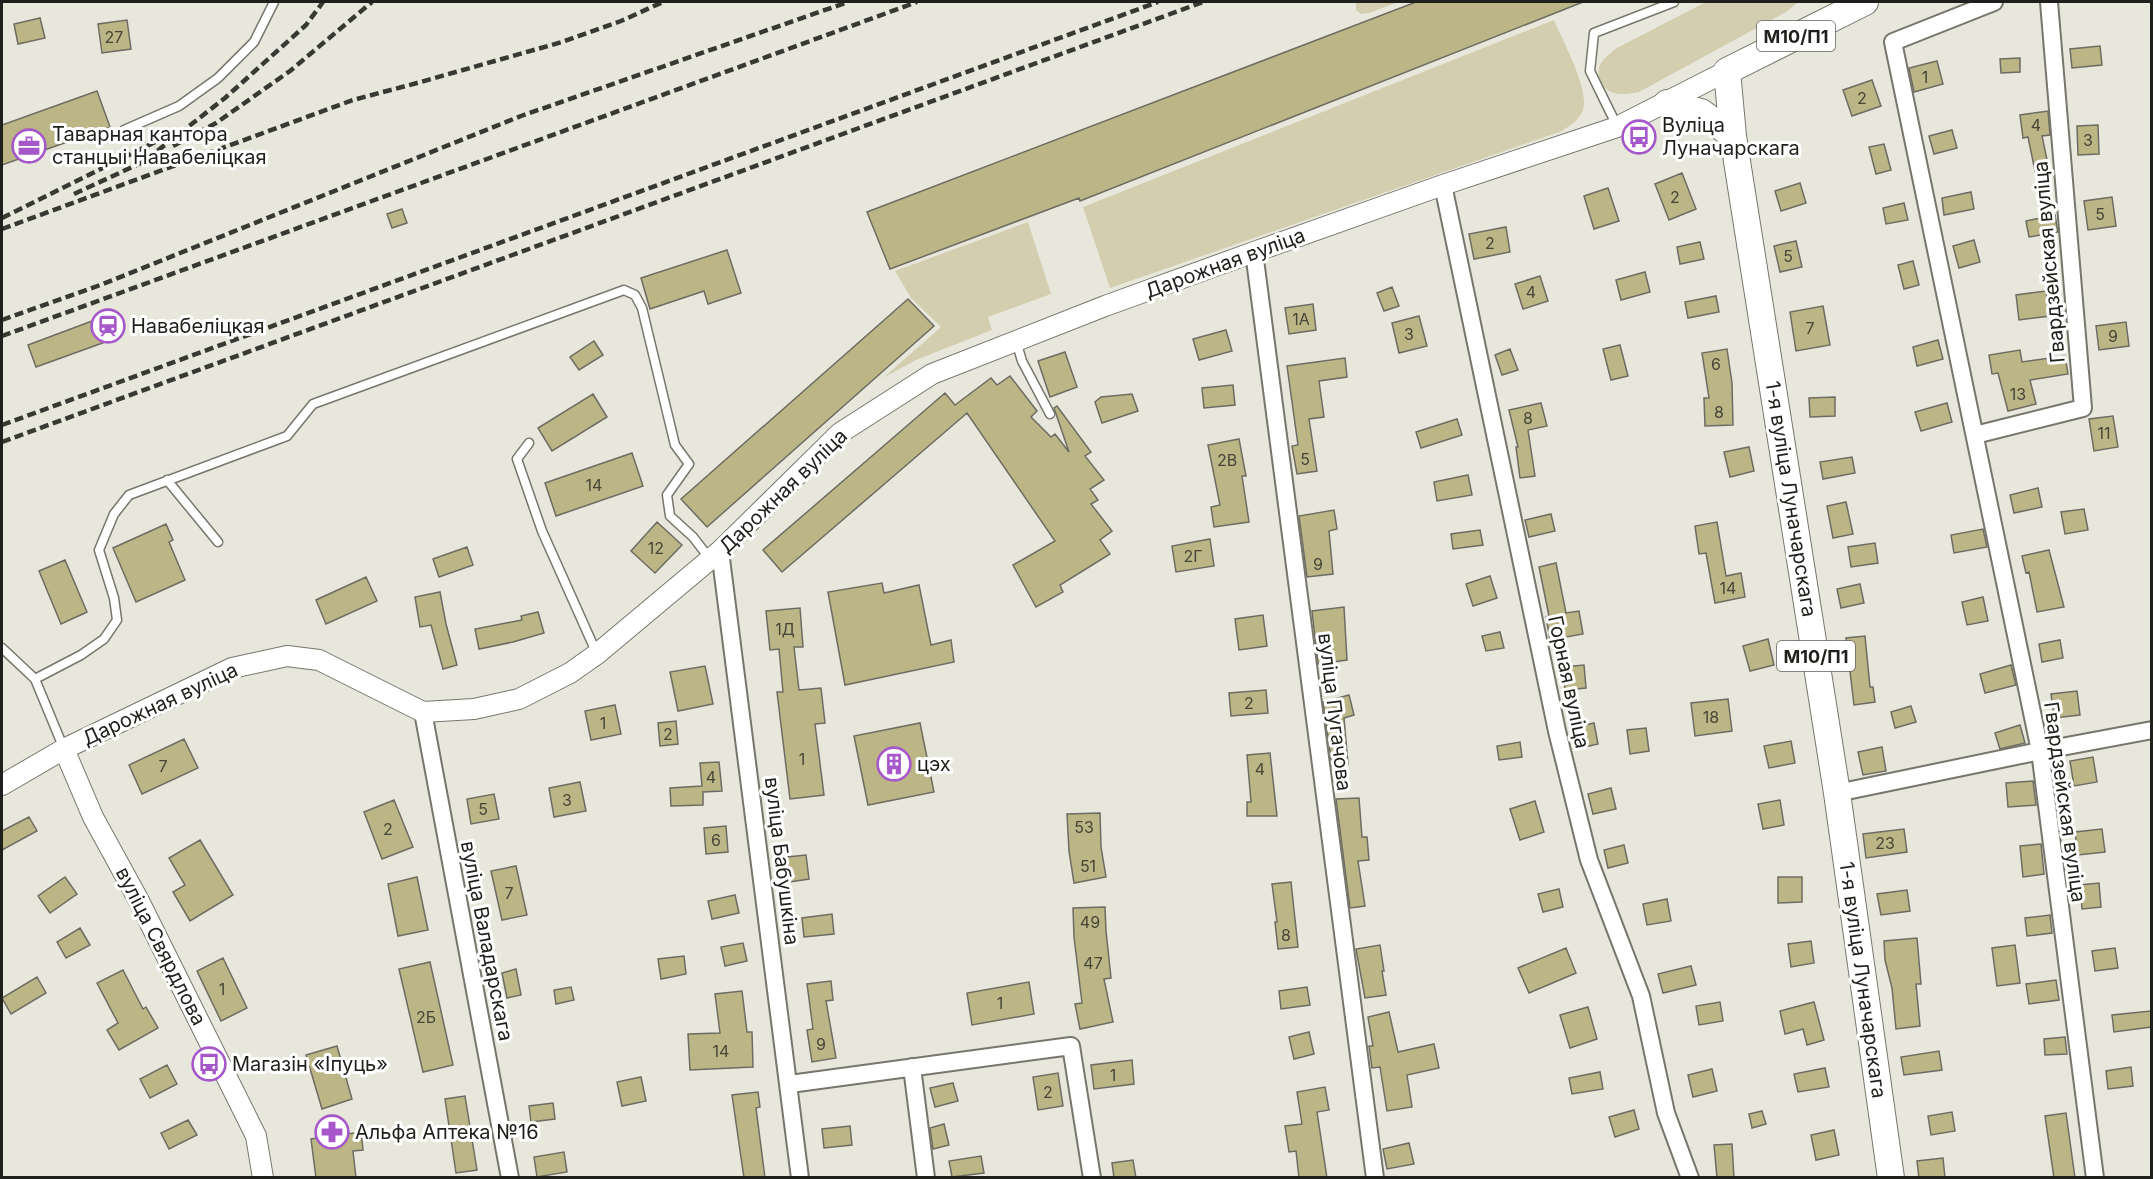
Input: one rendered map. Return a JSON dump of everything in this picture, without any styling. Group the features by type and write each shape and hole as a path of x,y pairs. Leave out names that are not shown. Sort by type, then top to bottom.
{"main road":[{"name":"М10/П1","path":"1727,71 1865,2"},
{"name":"1-я вуліца Луначарскага","path":"1727,71 1733,136 1837,793 1891,1178"},
{"path":"1667,103 1701,111 1733,136"}],"street":[{"name":"Гвардзейская вуліца","path":"1994,2 1893,42 2040,751 2095,1178"},
{"name":"Гвардзейская вуліца","path":"1975,435 2083,408 2049,2"},
{"name":"Дарожная вуліца","path":"2,785 64,750 232,668 287,656 319,660 423,712 474,709 519,699 570,673 597,654 715,555 840,433 933,374 1105,306 1254,252 1443,185 1617,127 1727,71"},
{"name":"Горная вуліца","path":"1443,185 1557,731 1589,860 1641,996 1666,1113 1690,1178"},
{"name":"вуліца Пугачова","path":"1254,252 1375,1178"},
{"name":"вуліца Бабушкіна","path":"715,555 790,1084 800,1178"},
{"name":"вуліца Валадарскага","path":"423,712 510,1178"},
{"path":"1837,793 2151,730"},
{"name":"вуліца Свярдлова","path":"64,750 93,817 138,899 256,1136 262,1178"},
{"path":"790,1084 1071,1046 1092,1178"},
{"path":"912,1067 926,1178"}],"lane":[{"path":"124,130 179,106 218,78 254,42 274,2"},
{"path":"1617,127 1590,71 1594,33 1674,2"},
{"path":"35,679 81,655 104,639 117,620 114,598 99,550 114,514 129,495 286,436 313,404 624,290 635,295 642,308 675,445 689,464 667,495 670,516 715,555"},
{"path":"1016,341 1022,361 1050,414"},
{"path":"529,443 517,459 542,531 597,654"},
{"path":"167,480 218,542"},
{"path":"2,648 35,679 64,750"}],"shaded area":[{"path":"1356,2 1398,2 1361,14 1356,10"},
{"path":"1706,2 1798,2 1786,12 1639,92 1617,94 1607,90 1599,76 1599,67 1615,49"},
{"path":"1554,20 1580,80 1584,103 1578,118 1562,131 1110,288 1083,207"},
{"path":"1028,222 1051,294 988,317 992,330 916,360 883,378 941,327 911,298 895,271"}],"building":[{"path":"1416,2 1583,2 1080,201 1079,198 890,269 867,212"},
{"path":"40,18 45,38 18,44 14,24"},
{"path":"127,20 131,49 102,53 98,24"},
{"path":"2100,46 2102,65 2072,68 2070,49"},
{"path":"2020,58 2020,72 2001,73 2000,59"},
{"path":"1937,61 1943,84 1914,92 1909,68"},
{"path":"1872,80 1881,106 1852,116 1843,90"},
{"name":"Таварная кантора станцыі Навабеліцкая","path":"97,91 110,127 2,165 2,125"},
{"path":"2048,111 2050,135 2042,136 2049,169 2035,171 2028,137 2023,138 2020,115"},
{"path":"2098,125 2099,154 2078,155 2077,126"},
{"path":"1952,130 1957,148 1934,154 1929,136"},
{"path":"1884,144 1891,170 1876,174 1869,147"},
{"path":"1682,173 1696,209 1669,220 1655,184"},
{"path":"1800,183 1806,203 1781,211 1775,191"},
{"path":"1608,188 1619,221 1594,229 1584,196"},
{"path":"1971,192 1974,209 1944,215 1942,198"},
{"path":"2112,197 2116,226 2088,230 2084,201"},
{"path":"1904,203 1908,220 1886,224 1883,208"},
{"path":"402,209 407,223 392,228 387,214"},
{"path":"2055,215 2058,232 2029,237 2026,221"},
{"path":"1506,227 1510,252 1474,259 1469,234"},
{"path":"1974,240 1980,262 1959,268 1953,246"},
{"path":"1796,241 1802,267 1780,272 1774,246"},
{"path":"1700,242 1704,259 1680,264 1677,247"},
{"path":"727,250 741,293 708,304 704,291 650,309 641,278"},
{"path":"1913,261 1919,285 1904,289 1898,265"},
{"path":"1645,272 1650,292 1621,300 1616,280"},
{"path":"1540,276 1548,301 1523,309 1515,284"},
{"path":"1392,287 1399,306 1384,311 1377,293"},
{"path":"2046,291 2050,316 2019,320 2016,295"},
{"path":"1716,296 1719,312 1688,318 1685,302"},
{"path":"908,299 934,326 707,527 681,499"},
{"path":"1313,304 1316,330 1289,334 1285,308"},
{"path":"1823,306 1830,345 1796,351 1790,312"},
{"path":"1419,316 1427,346 1399,353 1392,323"},
{"name":"Навабеліцкая","path":"100,318 108,341 36,367 28,345"},
{"path":"2126,322 2129,346 2099,350 2096,326"},
{"path":"1226,330 1232,351 1199,360 1193,339"},
{"path":"1938,340 1943,359 1917,366 1913,347"},
{"path":"594,341 603,355 579,370 570,357"},
{"path":"1620,345 1628,376 1611,380 1603,349"},
{"path":"1510,349 1518,370 1502,375 1495,355"},
{"path":"1727,349 1732,383 1733,425 1705,426 1704,398 1709,398 1702,353"},
{"path":"2020,350 2022,362 2065,356 2068,374 2030,380 2036,404 2008,411 1998,373 1992,374 1989,355"},
{"path":"1065,352 1077,387 1050,397 1038,361"},
{"path":"1345,358 1347,377 1319,381 1324,417 1309,419 1317,471 1297,474 1292,446 1298,445 1287,366"},
{"path":"1010,376 1037,411 1031,417 1051,437 1055,434 1069,452 1054,408 1057,406 1091,452 1085,456 1104,480 1090,489 1098,500 1091,504 1112,531 1100,540 1110,554 1060,585 1063,592 1036,607 1013,565 1055,541 967,413 782,572 763,550 945,393 955,405 991,378 997,385"},
{"path":"1233,385 1235,405 1204,408 1202,388"},
{"path":"593,394 607,417 552,451 538,428"},
{"path":"1132,394 1138,411 1102,423 1095,402 1101,397"},
{"path":"1835,397 1835,416 1810,417 1809,398"},
{"path":"1541,403 1547,426 1528,430 1535,476 1520,478 1516,447 1518,447 1509,410"},
{"path":"1947,403 1952,422 1921,431 1915,412"},
{"path":"2113,416 2118,447 2094,451 2089,419"},
{"path":"1457,419 1462,435 1421,448 1416,432"},
{"path":"1239,439 1246,476 1242,476 1249,522 1214,527 1211,507 1220,505 1208,445"},
{"path":"1749,447 1754,471 1730,477 1724,452"},
{"path":"632,453 643,486 556,516 545,483"},
{"path":"1852,457 1855,473 1823,479 1820,462"},
{"path":"1468,475 1472,495 1437,501 1434,482"},
{"path":"2038,488 2042,507 2014,513 2010,495"},
{"path":"1846,502 1853,534 1833,538 1827,506"},
{"path":"2084,509 2088,530 2065,534 2061,512"},
{"path":"1334,510 1337,529 1329,531 1333,574 1307,577 1299,516"},
{"path":"1551,514 1555,531 1529,537 1525,520"},
{"path":"657,522 682,545 655,573 631,551"},
{"path":"1717,522 1726,576 1741,573 1745,597 1715,603 1706,553 1699,554 1695,526"},
{"path":"166,524 173,540 169,542 185,580 136,602 113,548"},
{"path":"1983,529 1987,547 1954,553 1951,535"},
{"path":"1480,530 1483,545 1453,549 1451,534"},
{"path":"1210,539 1214,566 1176,572 1172,546"},
{"path":"1875,543 1878,563 1851,567 1848,547"},
{"path":"467,547 473,565 439,577 433,559"},
{"path":"2049,550 2064,607 2037,612 2029,572 2026,573 2022,556"},
{"path":"65,560 87,612 61,624 39,571"},
{"path":"1556,563 1566,613 1579,611 1583,634 1550,640 1546,617 1549,616 1539,567"},
{"path":"1490,576 1497,598 1473,606 1466,584"},
{"path":"366,577 377,601 326,624 316,600"},
{"path":"882,583 884,593 919,585 931,645 951,640 954,662 845,685 828,592"},
{"path":"1860,584 1864,603 1841,608 1837,589"},
{"path":"440,592 457,665 443,669 431,625 420,627 415,597"},
{"path":"1983,597 1988,621 1967,625 1962,602"},
{"path":"1344,607 1347,660 1318,664 1312,611"},
{"path":"800,608 803,647 794,647 799,690 821,688 825,723 815,724 824,795 790,799 777,692 783,692 779,649 770,650 766,611"},
{"path":"538,612 544,633 479,649 475,629 522,620 521,616"},
{"path":"1263,615 1267,646 1239,650 1235,619"},
{"path":"1500,632 1504,648 1486,651 1482,636"},
{"path":"1865,636 1870,687 1873,687 1875,702 1854,705 1846,638"},
{"path":"1768,639 1774,665 1750,671 1743,646"},
{"path":"2060,640 2063,658 2042,662 2039,644"},
{"path":"1584,665 1586,688 1565,690 1563,667"},
{"path":"2011,665 2016,685 1985,693 1980,674"},
{"path":"705,666 713,704 678,711 670,672"},
{"path":"1266,690 1268,713 1231,716 1229,693"},
{"path":"2077,691 2080,715 2054,718 2051,694"},
{"path":"1349,695 1354,715 1344,718 1348,764 1332,766 1323,702"},
{"path":"1728,699 1732,731 1695,736 1691,703"},
{"path":"615,705 621,734 591,740 585,711"},
{"path":"1911,706 1916,722 1895,728 1891,712"},
{"path":"676,721 678,744 660,746 658,723"},
{"name":"цэх","path":"920,723 934,792 868,805 854,736"},
{"path":"1594,723 1598,744 1576,749 1571,728"},
{"path":"2020,725 2025,743 2000,749 1995,733"},
{"path":"1646,728 1649,751 1630,754 1627,730"},
{"path":"184,739 198,768 142,794 129,765"},
{"path":"1791,741 1795,763 1769,768 1764,746"},
{"path":"1520,742 1522,757 1499,760 1497,746"},
{"path":"1882,747 1886,771 1863,775 1858,752"},
{"path":"1270,753 1277,816 1247,816 1247,802 1251,802 1247,755"},
{"path":"2093,757 2097,782 2074,786 2070,761"},
{"path":"719,762 722,791 703,792 703,805 671,806 670,788 702,786 700,763"},
{"path":"2033,781 2036,805 2008,807 2006,783"},
{"path":"580,782 586,811 554,817 549,788"},
{"path":"1611,788 1616,809 1593,814 1588,794"},
{"path":"494,794 499,819 471,824 467,799"},
{"path":"1359,798 1362,837 1367,837 1369,860 1358,861 1365,906 1350,908 1336,799"},
{"path":"394,800 413,847 382,859 364,812"},
{"path":"1780,800 1784,825 1763,829 1758,804"},
{"path":"1535,801 1544,832 1520,840 1510,809"},
{"path":"1100,813 1101,847 1106,877 1074,883 1067,814"},
{"path":"29,817 37,831 2,850 2,831"},
{"path":"726,826 728,852 706,854 704,828"},
{"path":"1904,829 1907,852 1866,858 1863,834"},
{"path":"2102,829 2105,852 2078,855 2075,832"},
{"path":"200,840 233,895 190,921 173,892 185,885 169,858"},
{"path":"2041,844 2044,874 2023,877 2020,846"},
{"path":"1624,845 1628,863 1608,868 1604,850"},
{"path":"806,855 809,879 790,882 787,857"},
{"path":"516,866 527,915 502,920 491,871"},
{"path":"65,877 77,894 50,913 38,896"},
{"path":"417,877 428,930 398,936 388,884"},
{"path":"1778,877 1802,877 1802,902 1778,903"},
{"path":"1291,882 1298,947 1278,949 1272,884"},
{"path":"2099,883 2101,907 2082,909 2080,885"},
{"path":"1559,889 1563,907 1543,912 1538,894"},
{"path":"1907,890 1910,911 1881,915 1877,894"},
{"path":"735,895 739,913 712,919 708,901"},
{"path":"1667,899 1671,921 1647,925 1643,904"},
{"path":"1105,907 1111,978 1104,979 1113,1022 1080,1029 1075,1004 1082,1003 1073,908"},
{"path":"832,914 834,934 804,937 802,918"},
{"path":"2050,915 2052,933 2027,936 2025,918"},
{"path":"80,928 90,945 66,958 57,942"},
{"path":"1917,938 1921,984 1916,984 1920,1026 1896,1029 1884,941"},
{"path":"1811,941 1814,963 1791,967 1788,944"},
{"path":"743,943 747,961 725,966 721,947"},
{"path":"1380,945 1386,995 1365,998 1356,949"},
{"path":"2015,945 2020,983 1997,986 1992,948"},
{"path":"1566,948 1576,973 1529,993 1518,968"},
{"path":"2115,948 2118,968 2095,971 2092,951"},
{"path":"684,956 686,974 661,979 658,959"},
{"path":"223,958 247,1008 221,1021 197,971"},
{"path":"430,962 453,1065 423,1072 399,969"},
{"path":"1691,966 1696,985 1663,993 1658,974"},
{"path":"516,969 521,995 507,998 502,973"},
{"path":"123,970 143,1009 146,1007 158,1028 119,1050 107,1030 118,1023 97,983"},
{"path":"37,977 46,993 11,1014 2,998"},
{"path":"2056,980 2059,1000 2029,1004 2026,984"},
{"path":"831,981 833,1000 826,1001 836,1058 812,1062 807,1030 813,1029 807,984"},
{"path":"1029,982 1034,1014 972,1025 967,993"},
{"path":"571,987 574,1000 556,1004 554,990"},
{"path":"1307,987 1310,1005 1281,1009 1279,991"},
{"path":"742,991 747,1032 752,1032 753,1067 690,1070 688,1034 720,1033 715,994"},
{"path":"1720,1002 1723,1021 1699,1025 1696,1006"},
{"path":"1814,1002 1824,1040 1807,1045 1803,1029 1785,1034 1780,1011"},
{"path":"1588,1007 1597,1039 1570,1048 1560,1015"},
{"path":"2151,1011 2151,1027 2114,1032 2112,1015"},
{"path":"1389,1012 1398,1052 1434,1044 1439,1068 1407,1075 1412,1107 1387,1111 1380,1067 1372,1068 1369,1046 1373,1046 1368,1017"},
{"path":"1309,1032 1314,1054 1294,1059 1289,1037"},
{"path":"2065,1037 2067,1054 2045,1055 2044,1039"},
{"path":"337,1046 352,1099 322,1109 306,1055"},
{"path":"1939,1051 1942,1070 1904,1075 1901,1057"},
{"path":"1132,1060 1134,1084 1094,1089 1091,1065"},
{"path":"167,1065 177,1084 150,1098 140,1079"},
{"path":"2131,1067 2133,1086 2108,1089 2106,1071"},
{"path":"1825,1068 1829,1087 1798,1092 1794,1074"},
{"path":"1712,1069 1717,1091 1693,1097 1688,1075"},
{"path":"1600,1072 1603,1089 1572,1094 1569,1078"},
{"path":"1058,1073 1063,1106 1038,1110 1033,1077"},
{"path":"641,1077 646,1101 622,1106 617,1082"},
{"path":"953,1083 958,1101 935,1107 930,1088"},
{"path":"1325,1087 1329,1110 1317,1112 1327,1178 1299,1178 1296,1151 1289,1152 1285,1126 1302,1124 1297,1092"},
{"path":"758,1092 760,1107 756,1108 765,1178 744,1178 732,1095"},
{"path":"465,1096 477,1170 456,1173 445,1099"},
{"path":"553,1103 555,1119 531,1122 529,1106"},
{"path":"1634,1110 1639,1129 1615,1137 1609,1117"},
{"path":"1762,1111 1766,1124 1752,1128 1749,1114"},
{"path":"1952,1112 1955,1131 1931,1135 1928,1116"},
{"path":"2066,1113 2075,1178 2054,1178 2045,1116"},
{"path":"188,1120 197,1135 169,1149 161,1133"},
{"path":"944,1124 949,1145 933,1149 930,1128"},
{"path":"850,1126 852,1145 824,1148 822,1129"},
{"path":"1834,1130 1839,1155 1816,1160 1811,1135"},
{"path":"361,1132 363,1150 353,1151 356,1178 316,1178 311,1139"},
{"path":"1409,1143 1414,1164 1387,1169 1383,1149"},
{"path":"1732,1144 1734,1178 1717,1178 1714,1145"},
{"path":"564,1152 567,1172 537,1177 534,1157"},
{"path":"981,1156 984,1173 952,1177 949,1161"},
{"path":"1943,1158 1945,1178 1919,1178 1917,1161"},
{"path":"1133,1160 1136,1178 1114,1178 1112,1163"}],"railway":[{"path":"74,194 143,162 225,98 306,25 323,2"},
{"path":"173,146 216,123 290,71 372,2"},
{"path":"2,229 353,100 562,42 621,21 663,2"},
{"path":"2,320 103,284 521,116 848,2"},
{"path":"2,336 917,2"},
{"path":"2,425 1158,2"},
{"path":"2,442 1203,2"},
{"path":"2,218 165,137"}],"place":[{"name":"Вуліца Луначарскага","path":"1639,137"},
{"name":"Таварная кантора станцыі Навабеліцкая","path":"29,146"},
{"name":"Навабеліцкая","path":"108,326"},
{"name":"цэх","path":"894,764"},
{"name":"Магазін «Іпуць»","path":"209,1064"},
{"name":"Альфа Аптека №16","path":"332,1132"}]}
